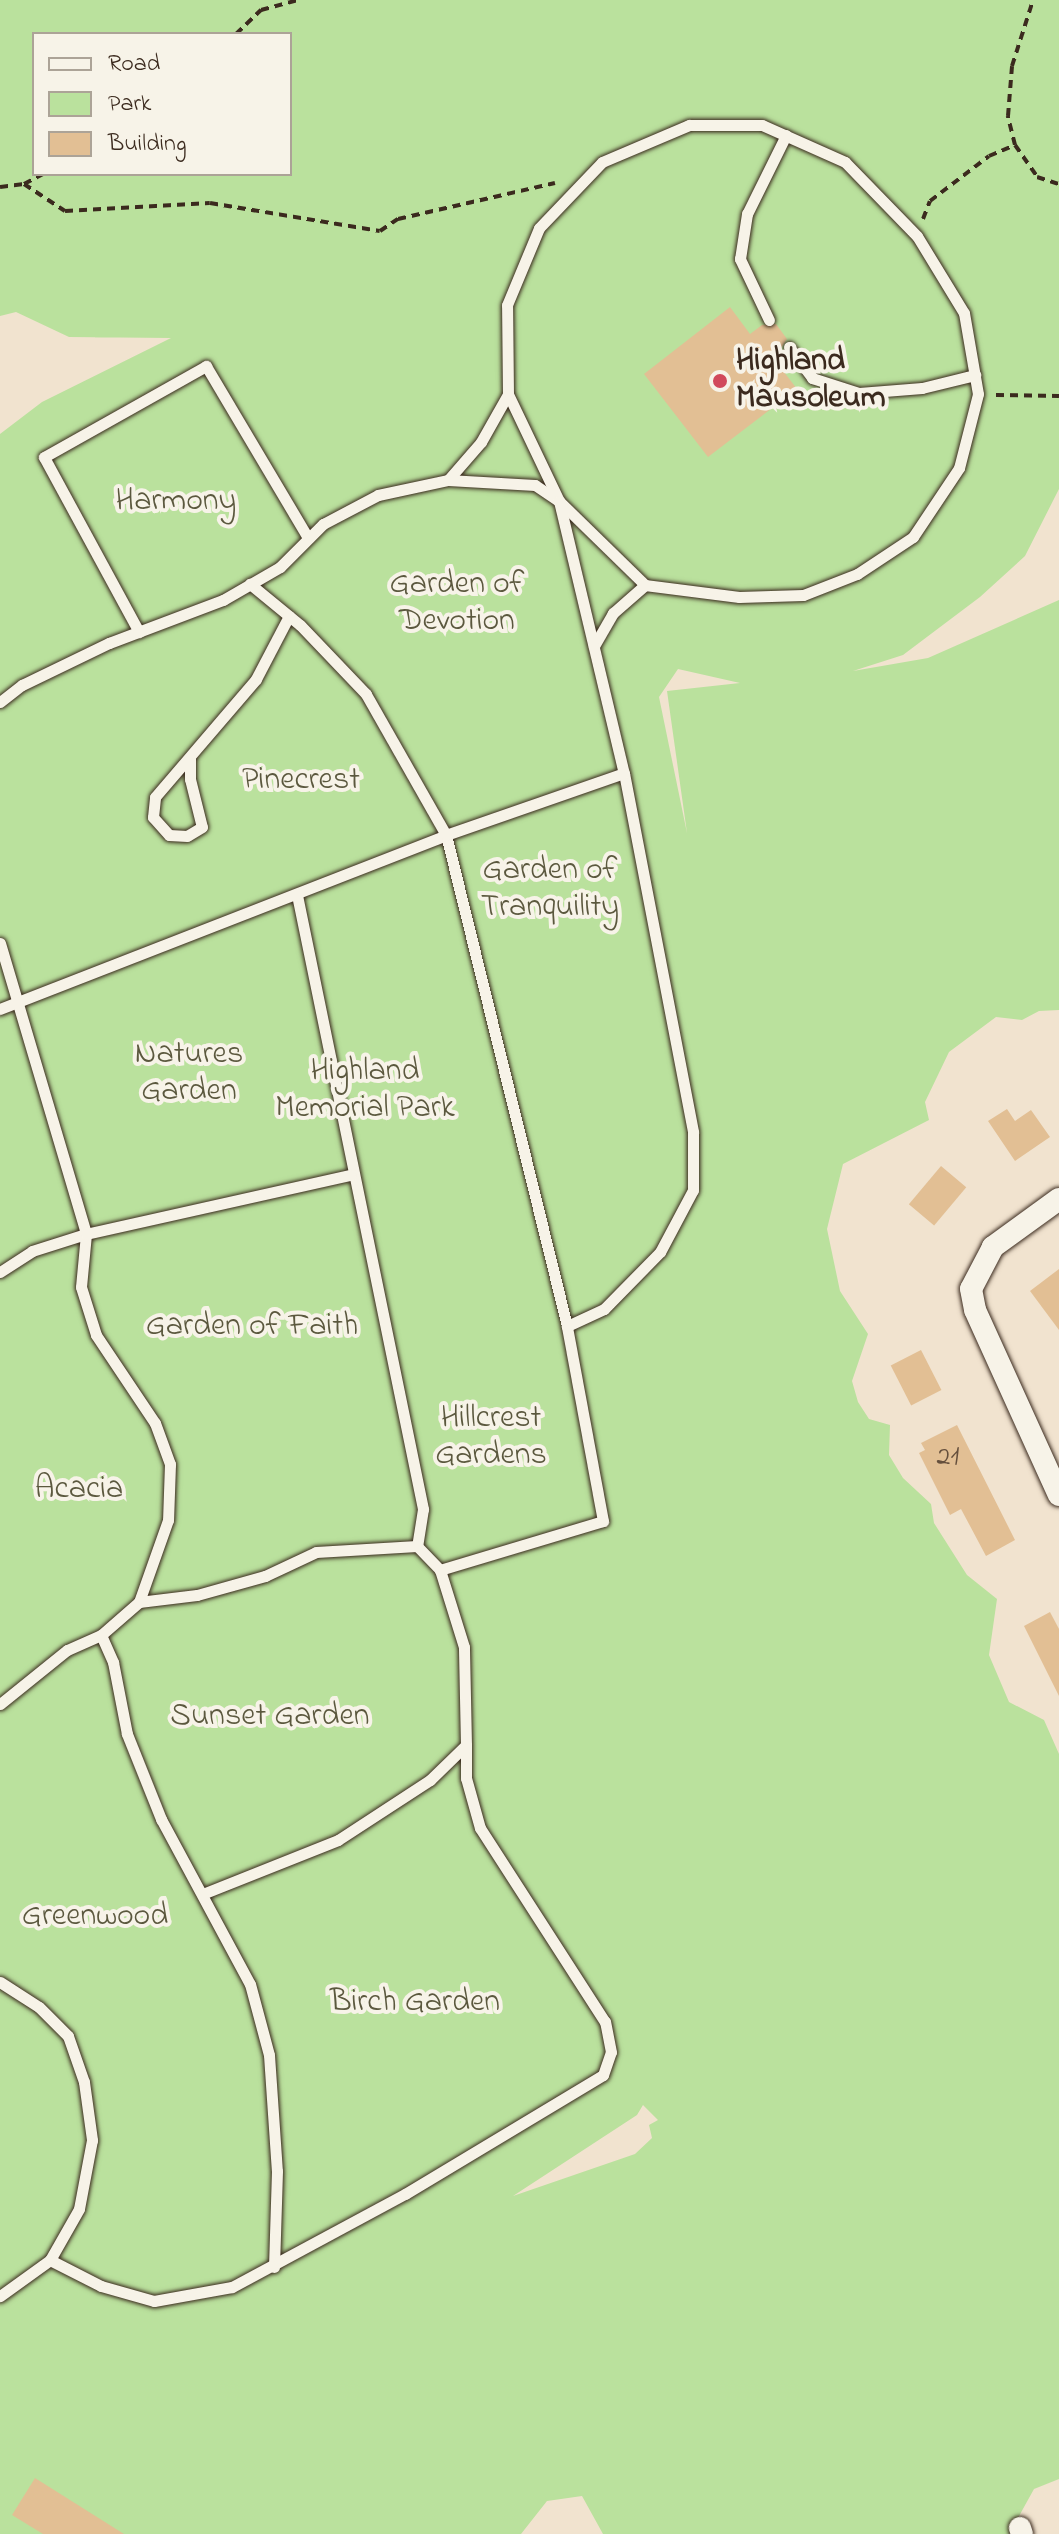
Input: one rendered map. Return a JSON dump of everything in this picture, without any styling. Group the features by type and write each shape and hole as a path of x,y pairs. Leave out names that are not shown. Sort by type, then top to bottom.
{"street":[{"path":"1059,1199 993,1247 971,1289 975,1310 1059,1495"}],"lane":[{"path":"0,702 22,685 250,584 280,567 323,524 378,495 448,480 535,485 559,501 645,585 739,597 803,595 857,574 913,537 959,468 978,394 964,313 917,236 845,162 762,125 689,125 602,162 539,228 507,305 508,394 559,501 624,773 693,1132 693,1190 660,1252 604,1309 567,1326"},
{"path":"769,320 740,259 747,214 786,135"},
{"path":"789,347 812,378 859,393 922,388 975,375"},
{"path":"139,632 44,457 206,366 308,538"},
{"path":"448,480 481,442 508,394"},
{"path":"250,584 289,616 366,694 446,835 567,1326 603,1521 440,1570"},
{"path":"594,646 613,613 645,585"},
{"path":"190,758 202,827 187,836 169,835 153,817 155,797 256,679 289,616"},
{"path":"0,1009 19,999 297,895 446,835 624,773"},
{"path":"297,895 350,1175 423,1509 417,1546"},
{"path":"0,943 86,1234 81,1287 96,1335 155,1423 170,1464 168,1520 139,1602 101,1635 67,1650 0,1704"},
{"path":"0,1272 32,1251 86,1234 350,1175"},
{"path":"50,2260 101,2286 154,2301 232,2287 274,2267 603,2075 611,2052 605,2022 480,1828 466,1778 464,1647 440,1570 417,1546 316,1552 265,1576 197,1595 139,1602"},
{"path":"101,1635 113,1662 127,1734 161,1819 205,1893 250,1984 269,2055 277,2171 274,2267"},
{"path":"205,1893 338,1840 430,1780 466,1745"},
{"path":"0,1982 39,2007 68,2036 84,2082 90,2154 79,2209 50,2260 0,2296"}],"path":[{"path":"238,32 261,10 299,0"},
{"path":"1033,0 1012,66 1008,116 1015,145 1037,177 1059,184"},
{"path":"917,236 930,201 989,156 1015,145"},
{"path":"0,187 24,184 39,176"},
{"path":"24,184 65,211 210,203 380,231 398,219 509,197 545,183 582,183"},
{"path":"978,394 1059,396"}],"green space":[{"name":"Highland Memorial Park","path":"0,0 1059,0 1059,489 1025,556 980,597 903,655 853,671 928,658 1059,600 1059,1010 1039,1011 1022,1020 996,1017 949,1052 925,1102 929,1120 843,1164 827,1229 840,1291 868,1334 852,1381 858,1402 869,1419 890,1425 889,1455 903,1478 931,1504 934,1523 967,1575 997,1599 989,1655 1009,1702 1044,1720 1059,1754 1059,2479 1034,2489 1009,2534 603,2534 582,2496 547,2501 521,2534 0,2534 0,434 42,402 171,338 69,337 16,312 0,316","holes":["678,669 740,683 667,691 687,833 659,697","643,2105 658,2120 649,2125 652,2138 635,2154 513,2196 637,2115"]}],"building":[{"name":"Highland Mausoleum","path":"730,307 750,334 762,325 776,324 787,339 774,359 797,389 708,457 644,374"},
{"path":"1007,1109 1015,1121 1031,1110 1050,1137 1015,1161 988,1121"},
{"path":"941,1166 966,1187 934,1226 909,1204"},
{"path":"1059,1269 1059,1330 1030,1291"},
{"path":"921,1350 941,1390 911,1406 891,1365"},
{"path":"957,1425 1015,1540 986,1556 961,1509 950,1515 919,1453 925,1450 921,1443"},
{"path":"1050,1612 1059,1629 1059,1696 1024,1626"},
{"path":"35,2478 124,2534 43,2534 12,2515"}],"place":[{"name":"Highland Mausoleum","path":"720,381"}],"park label":[{"name":"Harmony","path":"176,502"},
{"name":"Garden of Devotion","path":"457,604"},
{"name":"Pinecrest","path":"301,781"},
{"name":"Garden of Tranquility","path":"550,890"},
{"name":"Natures Garden","path":"189,1074"},
{"name":"Garden of Faith","path":"252,1327"},
{"name":"Hillcrest Gardens","path":"491,1438"},
{"name":"Acacia","path":"79,1490"},
{"name":"Sunset Garden","path":"270,1717"},
{"name":"Greenwood","path":"95,1917"},
{"name":"Birch Garden","path":"415,2003"}]}
